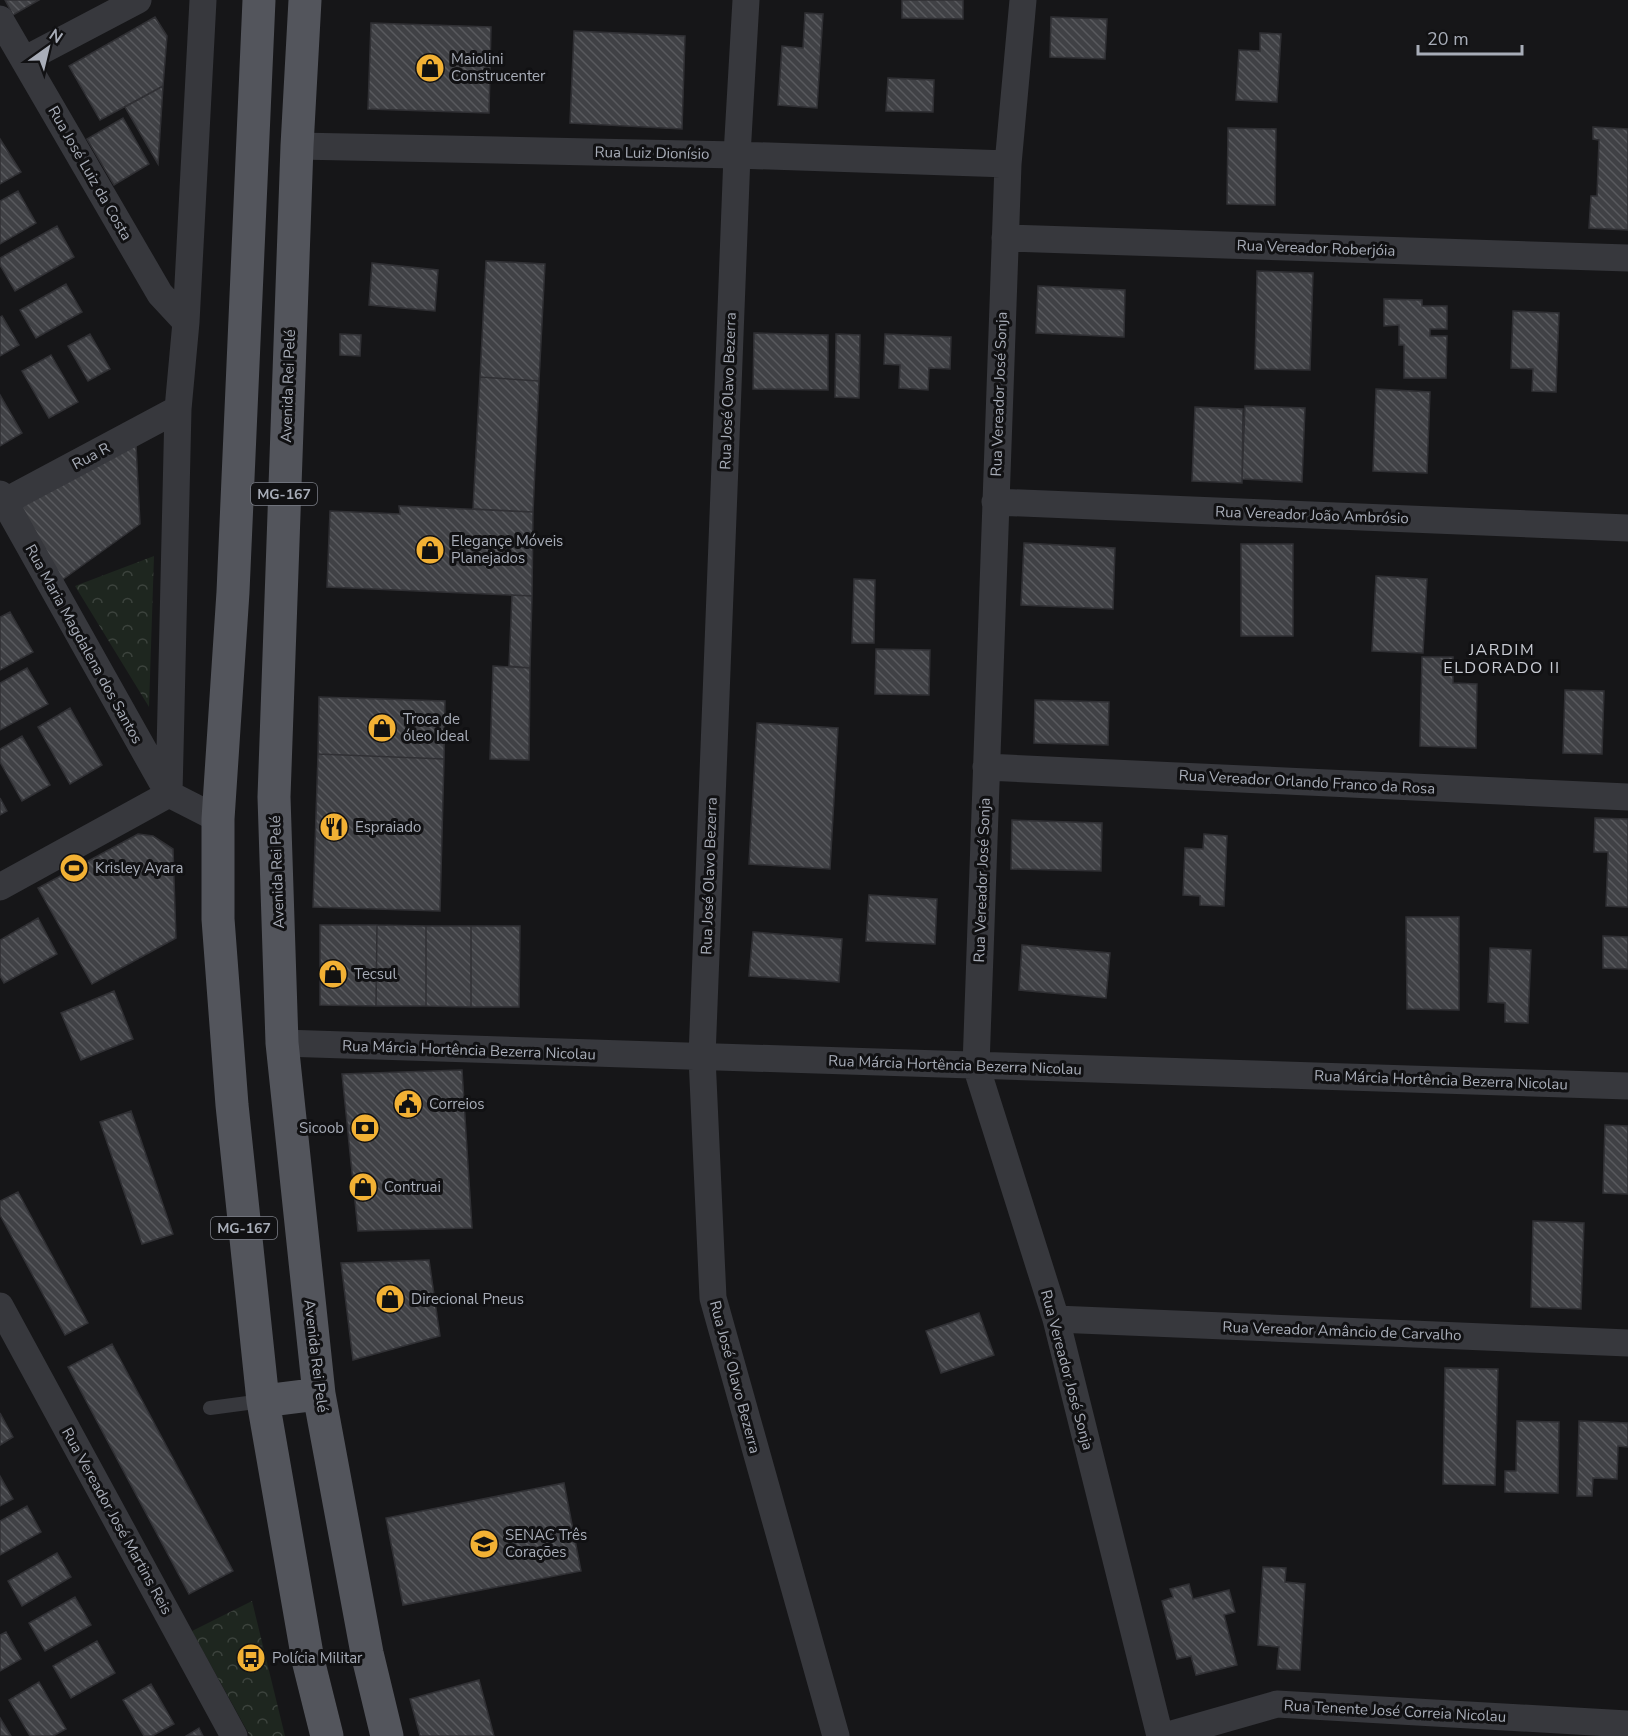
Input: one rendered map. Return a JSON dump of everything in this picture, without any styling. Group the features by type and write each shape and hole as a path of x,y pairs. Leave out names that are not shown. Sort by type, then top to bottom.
{"main road":[{"name":"MG-167","path":"259,0 233,592 218,819 218,919 230,1083 263,1401 308,1660 327,1736"},
{"name":"Avenida Rei Pelé","path":"305,0 297,146 274,797 282,1043 319,1394 367,1653 387,1736"},
{"path":"263,1401 319,1394"}],"street":[{"path":"24,60 138,0"},
{"path":"169,794 178,409 186,322 203,0"},
{"name":"Rua José Olavo Bezerra","path":"746,0 737,154 702,1057 713,1298 836,1736"},
{"name":"Rua Vereador José Sonja","path":"1023,0 1008,164 976,1066 1056,1319 1160,1736"},
{"name":"Rua José Luiz da Costa","path":"0,19 160,294 186,322"},
{"name":"Rua Luiz Dionísio","path":"297,146 737,154 1008,164"},
{"name":"Rua Vereador Roberjóia","path":"1005,238 1628,258"},
{"name":"Rua R","path":"2,498 178,409"},
{"name":"Rua Maria Magdalena dos Santos","path":"2,498 169,794"},
{"name":"Rua Vereador João Ambrósio","path":"995,502 1628,528"},
{"name":"Rua Vereador Orlando Franco da Rosa","path":"986,767 1628,797"},
{"path":"169,794 218,819"},
{"path":"0,887 169,794"},
{"name":"Rua Márcia Hortência Bezerra Nicolau","path":"282,1043 1628,1086"},
{"name":"Rua Vereador José Martins Reis","path":"0,1306 234,1736"},
{"name":"Rua Vereador Amâncio de Carvalho","path":"1056,1319 1628,1343"},
{"name":"Rua Tenente José Correia Nicolau","path":"1166,1736 1277,1704 1628,1724"}],"lane":[{"path":"210,1408 263,1401"}],"green space":[{"path":"154,556 149,707 75,586"},
{"path":"252,1601 285,1736 250,1736 192,1631"}],"building":[{"path":"5,0 39,0 13,15"},
{"path":"902,0 963,0 963,19 902,18"},
{"path":"805,13 823,14 817,108 778,105 782,46 803,48"},
{"path":"155,17 167,36 163,86 100,120 69,66"},
{"path":"1051,17 1107,19 1105,59 1050,57"},
{"name":"Maiolini Construcenter","path":"371,23 491,27 489,113 368,109"},
{"path":"574,31 685,36 682,129 570,123"},
{"path":"1260,33 1281,34 1277,102 1236,100 1239,50 1260,51"},
{"path":"888,78 934,80 933,112 886,111"},
{"path":"163,86 158,164 125,107"},
{"path":"123,118 149,164 114,185 87,139"},
{"path":"1593,127 1628,129 1628,230 1589,228 1591,196 1597,196 1599,140 1593,139"},
{"path":"1228,128 1276,129 1275,205 1227,204"},
{"path":"0,139 21,172 0,184"},
{"path":"18,191 36,223 0,244 0,201"},
{"path":"57,226 74,257 15,291 0,265 0,258"},
{"path":"486,261 545,264 539,381 480,377"},
{"path":"372,263 438,270 435,311 369,305"},
{"path":"1257,271 1313,273 1310,370 1255,369"},
{"path":"66,284 82,312 36,338 20,310"},
{"path":"1038,286 1125,290 1124,337 1036,333"},
{"path":"1384,299 1422,300 1422,306 1447,306 1447,329 1430,329 1430,336 1447,336 1446,378 1404,378 1404,345 1399,345 1399,325 1384,326"},
{"path":"1513,311 1559,313 1556,392 1532,391 1533,369 1511,368"},
{"path":"2,316 19,345 0,356 0,317"},
{"path":"754,333 828,335 828,390 753,389"},
{"path":"90,334 110,369 88,381 68,346"},
{"path":"340,334 361,335 360,356 340,355"},
{"path":"836,334 860,335 859,398 835,397"},
{"path":"885,334 951,337 950,369 929,368 928,390 899,388 900,365 884,364"},
{"path":"51,355 78,402 49,418 22,371"},
{"path":"480,377 539,381 533,512 473,509"},
{"path":"1376,389 1430,392 1427,473 1373,471"},
{"path":"0,395 22,433 0,446"},
{"path":"1245,406 1305,408 1302,482 1242,479"},
{"path":"1195,407 1243,409 1242,483 1192,481"},
{"path":"136,445 140,524 62,580 20,507"},
{"name":"Elegançe Móveis Planejados","path":"399,506 533,512 532,596 327,587 330,511 400,514"},
{"path":"1024,543 1115,548 1113,609 1021,605"},
{"path":"1241,544 1293,544 1293,636 1241,636"},
{"path":"1376,576 1427,579 1423,653 1372,651"},
{"path":"854,579 875,580 874,643 852,643"},
{"path":"512,595 532,596 530,668 509,666"},
{"path":"10,612 33,652 0,670 0,617"},
{"path":"876,649 930,650 929,695 875,694"},
{"path":"1422,657 1453,657 1453,683 1477,684 1476,748 1420,746"},
{"path":"493,666 530,668 529,760 490,759"},
{"path":"27,668 48,704 0,730 0,683"},
{"path":"1565,690 1604,691 1602,754 1563,753"},
{"name":"Troca de óleo Ideal","path":"319,697 445,701 444,759 318,754"},
{"path":"1035,700 1109,702 1108,745 1034,743"},
{"path":"70,708 102,765 70,784 38,727"},
{"path":"757,723 838,728 830,869 749,864"},
{"path":"22,736 50,785 22,801 0,762 0,749"},
{"path":"318,754 444,759 440,911 313,907"},
{"path":"0,798 7,811 0,815"},
{"path":"1595,818 1628,819 1628,907 1606,906 1608,852 1594,852"},
{"path":"1012,820 1102,823 1101,871 1011,869"},
{"path":"138,834 153,836 173,849 176,938 92,984 38,888"},
{"path":"1204,834 1227,836 1224,906 1200,905 1200,896 1183,895 1185,848 1203,849"},
{"path":"869,895 937,899 935,944 866,941"},
{"path":"1406,917 1459,917 1459,1010 1407,1009"},
{"path":"38,918 57,954 4,983 0,976 0,940"},
{"path":"320,925 377,925 376,1006 320,1005"},
{"path":"377,925 426,926 426,1006 376,1006"},
{"path":"426,926 471,926 471,1007 426,1006"},
{"path":"471,926 520,926 519,1007 471,1007"},
{"path":"753,932 842,939 839,982 749,976"},
{"path":"1603,936 1628,937 1628,969 1603,968"},
{"path":"1022,945 1110,953 1106,998 1019,990"},
{"path":"1490,948 1531,950 1528,1023 1505,1022 1505,1003 1488,1002"},
{"path":"114,991 133,1039 81,1060 61,1013"},
{"path":"462,1070 472,1228 358,1231 342,1074"},
{"path":"131,1111 173,1234 142,1244 100,1122"},
{"path":"1605,1125 1628,1126 1628,1194 1603,1193"},
{"path":"18,1192 88,1323 65,1335 0,1215 0,1201"},
{"path":"1533,1221 1584,1223 1581,1309 1531,1307"},
{"name":"Direcional Pneus","path":"429,1260 440,1336 353,1360 341,1263"},
{"path":"979,1313 994,1355 941,1373 926,1331"},
{"path":"112,1344 233,1571 189,1594 68,1367"},
{"path":"1445,1368 1498,1369 1495,1485 1443,1484"},
{"path":"0,1413 13,1437 0,1445"},
{"path":"1517,1421 1559,1422 1558,1493 1505,1492 1505,1471 1516,1471"},
{"path":"1579,1421 1628,1423 1628,1447 1618,1446 1617,1479 1593,1478 1592,1496 1577,1496"},
{"path":"0,1476 13,1499 0,1506"},
{"name":"SENAC Três Corações","path":"564,1483 581,1571 403,1605 386,1518"},
{"path":"27,1506 41,1532 0,1555 0,1521"},
{"path":"57,1553 71,1577 22,1606 8,1581"},
{"path":"1263,1567 1286,1568 1285,1582 1305,1584 1300,1670 1277,1669 1279,1647 1258,1645"},
{"path":"1189,1584 1193,1599 1229,1590 1235,1612 1224,1615 1237,1665 1196,1675 1191,1656 1177,1659 1162,1601 1173,1597 1170,1589"},
{"path":"75,1597 91,1625 45,1651 29,1623"},
{"path":"6,1632 21,1659 0,1671 0,1635"},
{"path":"97,1641 115,1673 71,1698 53,1666"},
{"name":"Polícia Militar","path":"261,1646 264,1664 242,1668 238,1651"},
{"path":"479,1680 494,1736 420,1736 410,1699"},
{"path":"39,1682 66,1729 53,1736 30,1736 9,1700"},
{"path":"151,1684 174,1724 152,1736 144,1736 123,1700"},
{"path":"0,1718 11,1736 0,1736"},
{"path":"199,1728 203,1736 186,1736"}],"place":[{"name":"Maiolini Construcenter","path":"430,68"},
{"name":"Elegançe Móveis Planejados","path":"430,550"},
{"name":"Troca de óleo Ideal","path":"382,728"},
{"name":"Espraiado","path":"334,827"},
{"name":"Krisley Ayara","path":"74,868"},
{"name":"Tecsul","path":"333,974"},
{"name":"Correios","path":"408,1104"},
{"name":"Sicoob","path":"365,1128"},
{"name":"Contruai","path":"363,1187"},
{"name":"Direcional Pneus","path":"390,1299"},
{"name":"SENAC Três Corações","path":"484,1544"},
{"name":"Polícia Militar","path":"251,1658"}],"district":[{"name":"JARDIM ELDORADO II","path":"1502,659"}]}
